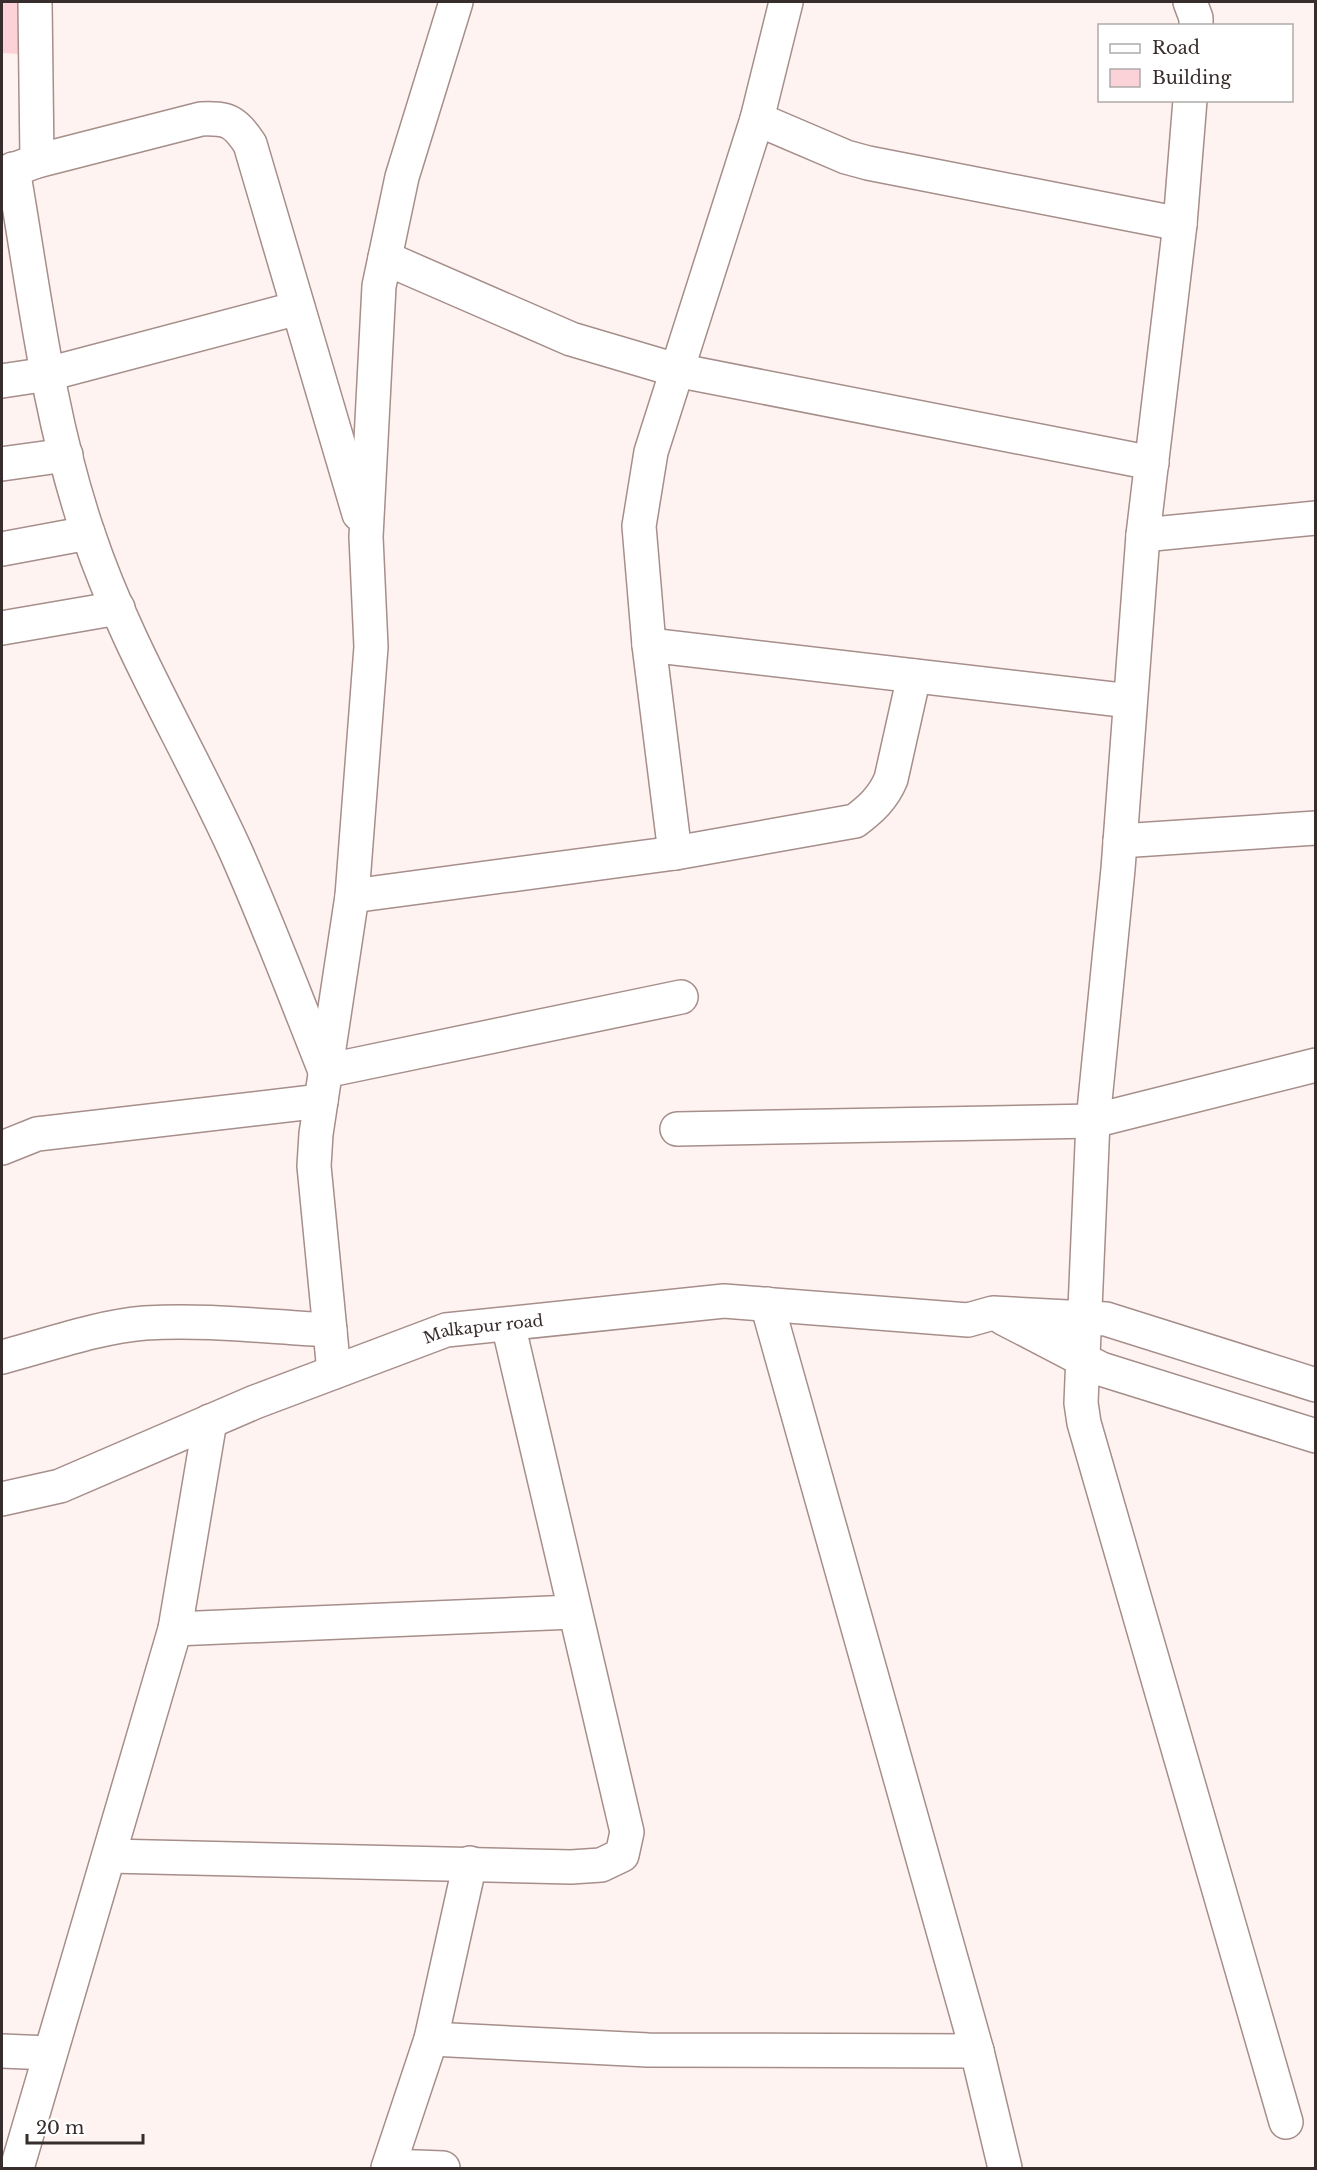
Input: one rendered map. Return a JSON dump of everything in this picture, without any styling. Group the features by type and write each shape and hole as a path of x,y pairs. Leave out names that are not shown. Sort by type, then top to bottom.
{"street":[{"path":"35,2 17,168 48,374 66,455 88,534 118,608 236,852 323,1086"},
{"path":"334,1372 314,1167 323,1086 352,896 370,648 366,537 379,286 402,177 456,2"},
{"path":"675,853 649,645 639,526 651,452 758,119 786,2"},
{"path":"1190,2 1196,24"},
{"path":"1190,102 1180,224 1143,535 1120,841 1093,1121 1081,1403 1084,1423 1286,2122"},
{"path":"17,168 201,119 221,118 238,127 250,144 366,537"},
{"path":"758,119 846,157 868,163 1180,224"},
{"path":"385,258 571,339 676,370 1152,463"},
{"path":"2,381 48,374 298,308"},
{"path":"2,464 66,455"},
{"path":"1143,535 1316,518"},
{"path":"2,549 88,534"},
{"path":"2,628 118,608"},
{"path":"649,645 1130,701"},
{"path":"352,896 675,853 855,821 869,811 885,793 891,779 914,676"},
{"path":"1120,841 1316,828"},
{"path":"2,1148 37,1134 323,1086 681,997"},
{"path":"677,1129 1093,1121 1316,1065"},
{"name":"Malkapur road","path":"2,1499 60,1486 210,1421 446,1330 724,1301 968,1320 993,1313 1106,1319 1316,1385"},
{"path":"767,1304 977,2051 1005,2169"},
{"path":"993,1313 1082,1361 1316,1436"},
{"path":"2,1357 109,1329 144,1323 330,1330"},
{"path":"110,1856 570,1867 601,1866 622,1855 627,1832 573,1612 508,1324"},
{"path":"17,2169 49,2053 110,1856 175,1629 210,1421"},
{"path":"175,1629 573,1612"},
{"path":"443,2169 388,2167 431,2039 470,1863"},
{"path":"431,2039 648,2050 977,2051"},
{"path":"2,2051 49,2053"}],"building":[{"path":"2,2 35,2 36,55 2,53"}]}
